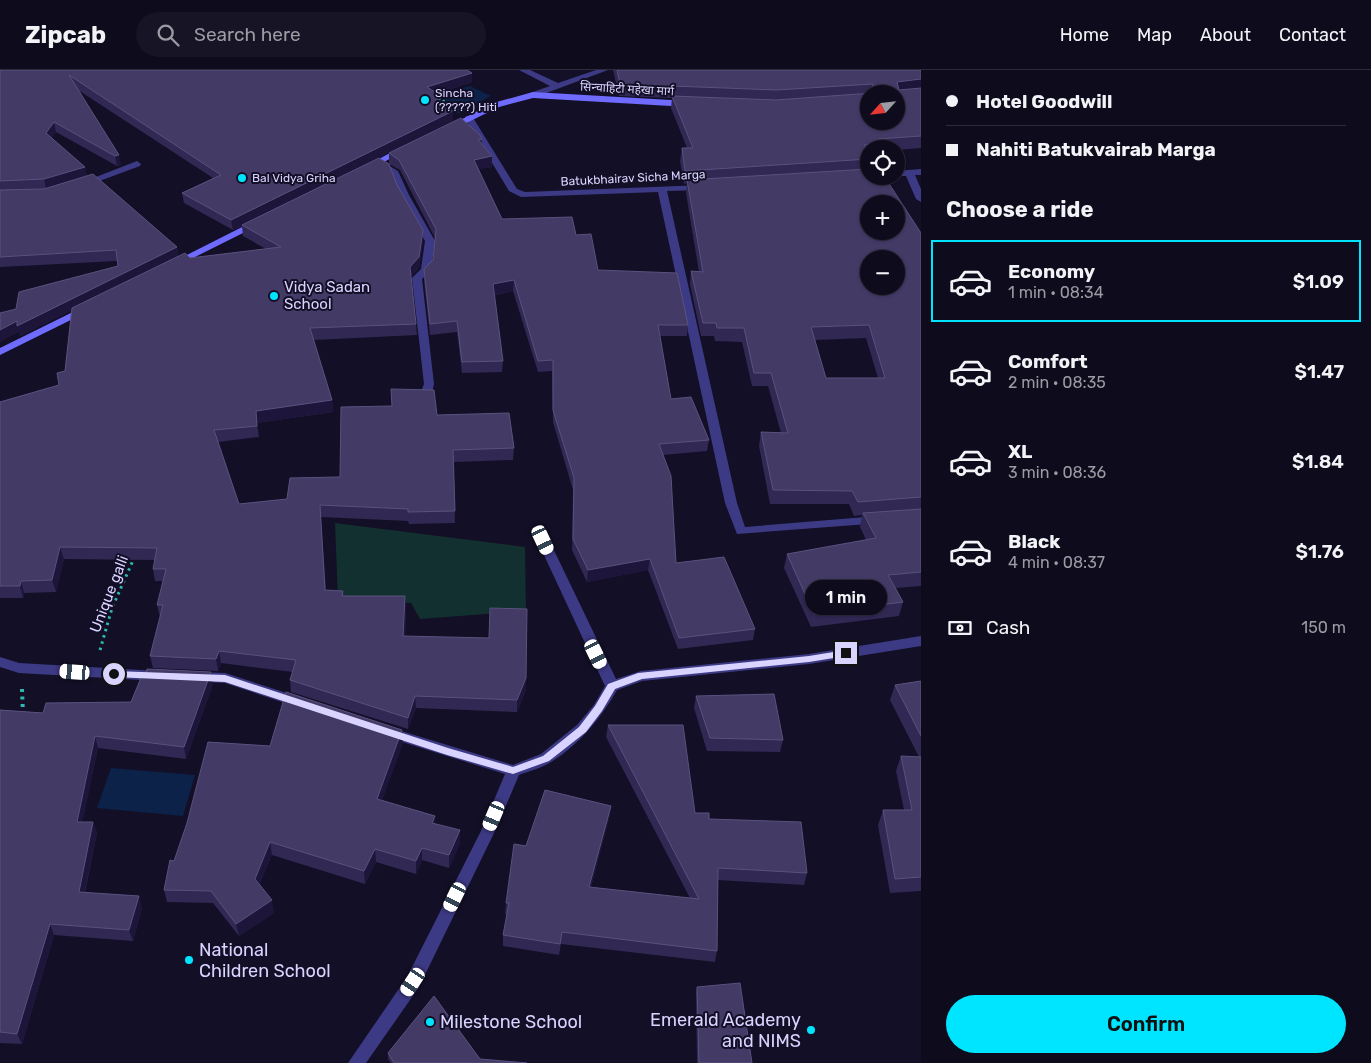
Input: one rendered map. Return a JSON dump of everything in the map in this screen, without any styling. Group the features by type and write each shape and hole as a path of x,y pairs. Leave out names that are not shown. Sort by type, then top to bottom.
{"street":[{"path":"523,70 557,86"},
{"path":"533,95 604,70"},
{"name":"सिन्चाहिटी महेखा मार्ग","path":"436,134 496,105 533,95 697,104"},
{"name":"Batukbhairav Sicha Marga","path":"469,118 514,191 534,196 711,186"},
{"path":"360,171 411,146"},
{"path":"378,162 395,173 404,195 430,241 426,270 417,278 429,384 425,397"},
{"path":"73,188 137,164"},
{"path":"905,173 921,172"},
{"path":"909,173 921,199"},
{"path":"662,190 731,503 741,531 892,519"},
{"path":"163,269 261,220"},
{"path":"0,352 92,305"},
{"path":"543,540 612,686"},
{"path":"373,727 513,771 546,758 582,729 599,709 612,686 641,676 809,659 921,641"},
{"path":"0,662 19,668 225,678 318,709"},
{"path":"356,1063 413,982 488,831 513,771"}],"path":[{"path":"430,94 443,100 452,113 469,118"},
{"name":"Unique galli","path":"94,673 112,608 137,552"},
{"path":"19,668 24,702 22,721"}],"green space":[{"path":"335,523 525,547 526,611 420,619 411,603 338,601"}],"water":[{"path":"470,86 491,96 458,114 440,94"},
{"path":"111,768 195,775 183,816 97,808"}],"building":[{"path":"0,70 467,70 472,73 427,87 438,94 433,96 453,111 231,220 182,193 221,175 69,75 119,155 115,156 54,122 46,133 85,167 44,179 0,181"},
{"path":"617,70 921,70 921,79 897,82 898,85 873,84 776,90 620,84"},
{"path":"921,88 921,136 860,140 860,160 685,171 682,148 693,148 672,96 776,100 860,94 860,130 905,130 905,89"},
{"path":"461,118 480,135 482,139 478,140 492,156 474,160 502,219 572,217 576,235 591,234 598,270 677,273 688,325 658,325 671,399 691,397 709,440 659,444 671,476 676,563 724,557 755,629 679,638 650,559 588,570 573,539 574,478 553,410 553,360 538,361 514,280 493,284 503,361 462,362 457,321 430,324 424,269 433,260 436,229 399,160 389,153"},
{"path":"379,158 389,164 397,185 423,230 419,257 410,267 416,324 310,328 332,400 256,411 257,426 214,430 239,504 287,499 290,478 340,477 341,407 392,406 391,389 434,390 437,415 509,413 514,448 453,450 455,511 408,512 408,509 320,505 325,590 343,591 342,596 405,596 403,636 489,638 490,608 527,609 526,678 517,700 415,696 408,718 290,680 296,660 219,651 216,659 150,656 163,605 157,605 166,569 153,569 157,548 60,547 52,580 21,581 20,586 0,586 0,402 59,385 57,373 65,371 72,308 185,253 190,258 281,247 242,225"},
{"path":"860,170 860,185 890,185 896,195 860,195 860,240 905,240 905,208 921,233 921,497 858,502 852,491 773,490 761,432 788,433 771,373 754,373 744,328 717,328 716,323 703,323 691,271 703,272 687,180","holes":["869,325 885,378 826,378 811,327"]},
{"path":"93,174 177,247 17,326 17,321 0,330 0,313 16,309 19,292 118,266 116,250 0,257 0,190 44,189"},
{"path":"921,509 921,572 888,575 903,602 814,614 787,554 876,538 863,513"},
{"path":"147,669 211,672 184,747 95,736 77,822 93,822 79,892 139,896 129,930 50,924 17,1034 0,1032 0,710 43,713 46,703 131,702 143,673 146,673"},
{"path":"921,681 921,736 895,685"},
{"path":"286,692 402,730 377,799 435,816 432,823 460,830 449,855 422,848 416,861 375,849 364,871 270,842 255,879 272,900 236,924 211,891 164,890 170,860 174,861 187,823 208,742 270,746"},
{"path":"774,694 783,740 710,738 696,696"},
{"path":"608,725 683,725 695,813 709,813 709,819 801,822 807,873 718,868 717,951 562,932 560,944 503,935 509,903 506,903 514,844 526,846 545,790 611,806 589,887 699,899"},
{"path":"901,756 921,757 921,877 895,879 883,810 912,810"},
{"path":"740,983 752,1063 699,1063 697,987"},
{"name":"Milestone School","path":"434,996 480,1059 527,1063 394,1063 388,1053"}],"place":[{"name":"Sincha (?????) Hiti","path":"425,100"},
{"name":"Bal Vidya Griha","path":"242,178"},
{"name":"Vidya Sadan School","path":"274,296"},
{"name":"National Children School","path":"189,960"},
{"name":"Milestone School","path":"430,1022"},
{"name":"Emerald Academy and NIMS","path":"811,1030"}],"route":[{"path":"114,674 225,678 513,771 546,758 582,729 599,709 612,686 641,676 809,659 846,653"}]}
